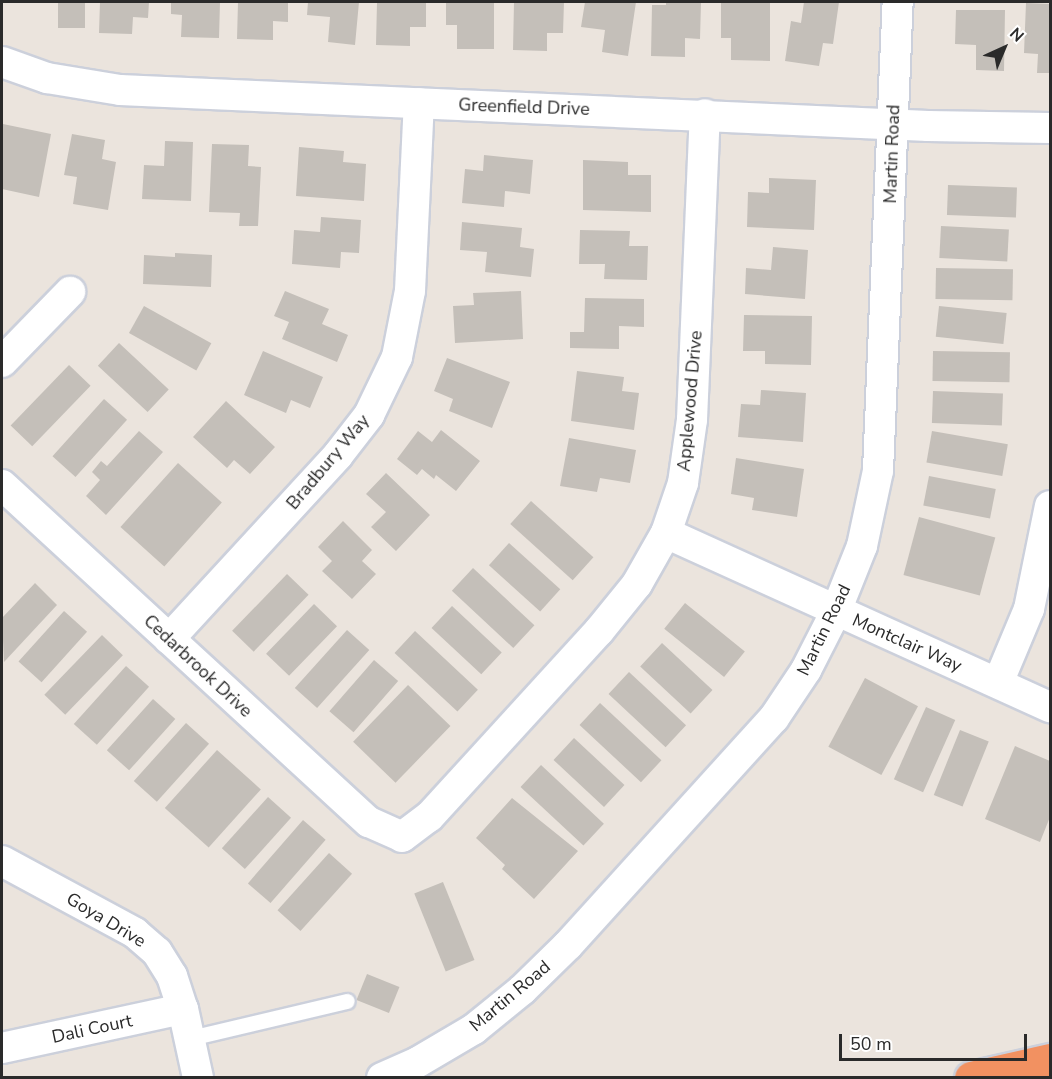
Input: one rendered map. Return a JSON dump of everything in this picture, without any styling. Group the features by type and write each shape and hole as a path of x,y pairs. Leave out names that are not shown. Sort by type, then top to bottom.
{"highway":[{"path":"971,1077 1050,1060"}],"street":[{"name":"Martin Road","path":"382,1077 418,1062 474,1029 522,990 568,945 774,718 806,670 836,611 862,546 878,471 898,2"},
{"name":"Greenfield Drive","path":"2,62 47,78 120,90 892,124 1050,128"},
{"name":"Bradbury Way","path":"169,639 338,455 369,415 397,357 410,291 419,103"},
{"name":"Applewood Drive","path":"402,837 429,817 599,631 637,584 666,533 683,483 692,420 705,114"},
{"path":"2,362 70,292"},
{"name":"Cedarbrook Drive","path":"2,485 369,822 402,837"},
{"path":"998,683 1029,609 1050,506"},
{"name":"Montclair Way","path":"666,533 1050,707"},
{"name":"Goya Drive","path":"2,861 135,933 157,952 172,976 183,1009 198,1077"},
{"name":"Dali Court","path":"2,1048 183,1009"}],"lane":[{"path":"190,1038 347,1001"}],"building":[{"path":"58,2 85,2 85,28 58,28"},
{"path":"100,2 149,2 148,18 133,17 132,34 99,33"},
{"path":"171,2 220,2 219,38 181,37 182,15 171,14"},
{"path":"238,2 288,2 288,22 273,21 273,40 237,39"},
{"path":"308,2 359,2 355,45 328,42 330,17 307,15"},
{"path":"377,2 426,2 426,27 410,27 410,46 376,45"},
{"path":"446,2 494,2 494,49 457,49 457,25 446,25"},
{"path":"514,2 564,2 563,33 547,33 547,51 513,50"},
{"path":"585,2 636,2 628,56 602,52 605,30 581,27"},
{"path":"666,2 701,2 700,39 685,38 685,57 651,56 652,5 666,5"},
{"path":"721,2 770,2 770,61 731,60 731,38 721,38"},
{"path":"804,2 839,2 833,44 823,43 819,66 785,61 791,21 801,23"},
{"path":"1026,3 1050,4 1050,73 1037,73 1038,54 1024,53"},
{"path":"956,10 1005,10 1004,71 976,70 976,45 955,44"},
{"path":"3,124 51,134 39,197 2,189"},
{"path":"72,134 105,140 102,159 116,162 108,210 73,204 77,177 64,175"},
{"path":"165,141 193,142 191,201 142,199 144,165 164,166"},
{"path":"212,144 249,145 248,166 261,167 258,226 239,226 240,213 209,212"},
{"path":"299,147 344,151 343,162 366,164 364,201 296,196"},
{"path":"484,155 533,160 530,194 505,191 504,207 462,203 465,169 483,171"},
{"path":"583,160 628,162 628,175 651,175 651,212 583,210"},
{"path":"769,178 816,180 814,230 747,227 748,192 769,193"},
{"path":"948,185 1017,187 1016,217 947,215"},
{"path":"321,217 361,220 359,253 341,252 340,268 292,264 294,230 320,232"},
{"path":"462,222 522,228 520,247 534,249 531,277 485,272 487,252 460,250"},
{"path":"941,226 1009,230 1007,262 939,258"},
{"path":"580,230 630,231 629,246 648,246 647,280 604,279 605,264 579,264"},
{"path":"773,247 808,250 805,299 745,294 746,268 771,270"},
{"path":"175,253 212,255 211,287 143,284 144,255 175,257"},
{"path":"936,268 1013,269 1012,300 935,299"},
{"path":"285,291 329,309 322,324 348,335 337,362 282,339 289,322 274,316"},
{"path":"521,291 523,339 455,343 453,306 474,305 473,293"},
{"path":"585,298 644,299 644,327 619,326 619,349 570,348 570,332 584,332"},
{"path":"144,306 211,343 196,370 129,333"},
{"path":"939,306 1007,313 1003,344 936,337"},
{"path":"744,315 812,316 811,365 765,364 765,351 743,351"},
{"path":"119,343 169,389 148,412 98,366"},
{"path":"263,351 323,377 310,408 291,400 286,413 244,395"},
{"path":"933,351 1010,352 1009,382 932,381"},
{"path":"447,358 510,382 492,428 449,411 453,399 434,391"},
{"path":"69,365 91,386 32,446 11,425"},
{"path":"577,371 624,377 622,391 639,393 634,430 571,421"},
{"path":"761,390 806,393 803,442 738,437 741,404 760,405"},
{"path":"933,391 1003,393 1002,425 932,423"},
{"path":"104,399 127,420 76,477 52,456"},
{"path":"226,401 275,447 250,474 234,460 227,468 193,437"},
{"path":"441,430 480,461 456,491 436,475 434,479 422,469 417,475 397,459 418,431 432,442"},
{"path":"139,431 163,452 106,515 86,496 100,480 92,472 101,461 107,466"},
{"path":"932,431 1008,444 1002,476 926,463"},
{"path":"569,438 636,450 630,483 600,478 597,492 560,486"},
{"path":"736,458 804,469 797,517 752,510 754,498 731,494"},
{"path":"178,463 222,502 164,566 120,527"},
{"path":"386,473 430,515 396,551 371,527 386,512 366,494"},
{"path":"929,476 996,489 990,518 923,505"},
{"path":"531,501 593,557 573,580 510,524"},
{"path":"919,517 995,537 980,595 903,575"},
{"path":"343,521 372,550 362,561 376,574 352,599 322,571 332,561 318,547"},
{"path":"509,543 560,589 540,611 489,565"},
{"path":"473,568 534,625 513,648 452,591"},
{"path":"287,574 309,595 254,652 232,631"},
{"path":"35,583 57,605 4,662 2,618"},
{"path":"685,603 745,651 724,677 664,629"},
{"path":"314,604 337,626 289,676 266,654"},
{"path":"452,606 502,652 481,674 432,628"},
{"path":"64,611 87,632 42,682 18,662"},
{"path":"347,630 369,650 317,708 295,688"},
{"path":"415,631 478,690 457,712 395,653"},
{"path":"102,635 123,655 65,715 44,695"},
{"path":"662,643 712,690 691,713 640,666"},
{"path":"374,660 398,681 354,732 329,711"},
{"path":"126,666 149,687 97,745 74,724"},
{"path":"629,672 686,725 666,747 609,694"},
{"path":"865,678 918,706 881,775 828,747"},
{"path":"408,685 450,726 396,783 353,742"},
{"path":"153,699 175,719 129,770 107,750"},
{"path":"600,703 661,760 641,782 580,725"},
{"path":"926,707 955,720 923,792 894,779"},
{"path":"186,723 209,744 157,802 134,781"},
{"path":"960,730 989,742 963,807 934,795"},
{"path":"574,738 624,785 604,807 554,760"},
{"path":"1015,746 1050,761 1050,817 1040,842 985,819"},
{"path":"217,750 261,789 209,847 165,808"},
{"path":"541,765 604,824 583,846 521,787"},
{"path":"268,797 291,818 245,869 222,848"},
{"path":"512,798 578,851 534,899 502,869 505,865 476,838"},
{"path":"303,820 326,840 271,903 248,883"},
{"path":"329,853 352,874 301,931 277,910"},
{"path":"443,882 474,960 446,971 414,894"},
{"path":"367,974 399,987 389,1013 357,1000"}]}
